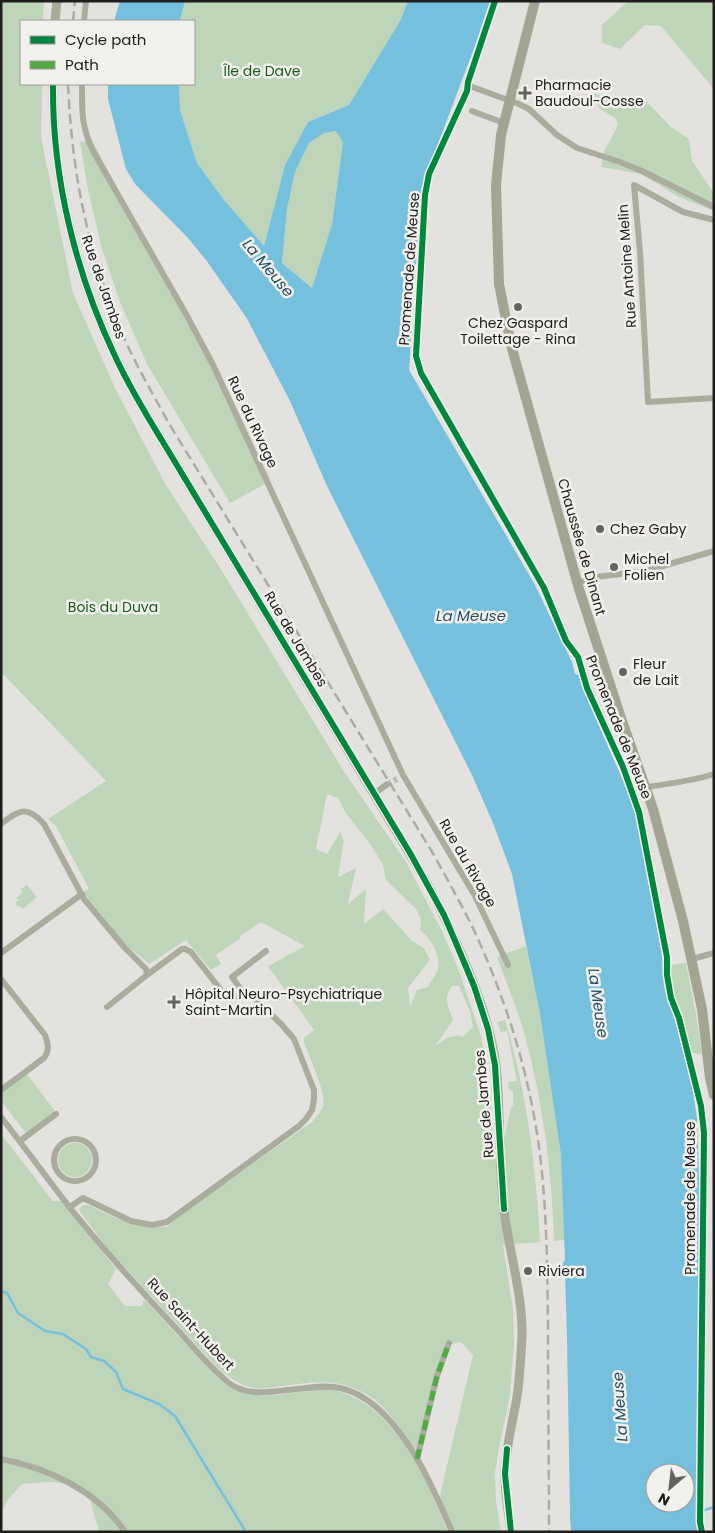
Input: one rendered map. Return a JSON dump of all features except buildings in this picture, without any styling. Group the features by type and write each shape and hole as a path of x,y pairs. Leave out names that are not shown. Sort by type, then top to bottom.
{"main road":[{"path":"55,20 57,1"},
{"name":"Chaussée de Dinant","path":"535,1 501,135 496,185 499,284 511,345 577,583 622,721 646,787 678,903 702,1010 710,1078 714,1094"},
{"name":"Rue de Jambes","path":"53,85 58,161 69,222 86,283 115,356 145,412 414,860 444,915 474,986 492,1046 497,1085 504,1209 520,1301 522,1335 518,1390 505,1468 505,1488 510,1532"}],"street":[{"path":"84,20 86,1"},
{"name":"Rue du Rivage","path":"82,85 82,115 88,141 213,365 400,777 474,896 508,965"},
{"path":"468,85 529,109 557,135 577,148 642,171 714,207"},
{"path":"472,112 504,123"},
{"name":"Rue Antoine Melin","path":"714,220 683,212 634,185 640,252 648,402 714,398"},
{"path":"577,583 596,577 646,571 714,551"},
{"path":"646,787 676,783 714,774"},
{"path":"374,794 386,785"},
{"path":"1,824 16,812 26,811 36,815 44,824 84,899 124,948 146,969 147,975"},
{"path":"1,953 82,894"},
{"path":"107,1007 185,948 191,952 224,994 231,998 236,998 244,994"},
{"path":"70,1207 83,1198 131,1221 152,1224 167,1222 306,1119 312,1110 314,1090 294,1039 254,997 244,994 232,977 266,951"},
{"path":"692,959 714,953"},
{"path":"1,979 44,1035 48,1044 48,1054 1,1090"},
{"path":"20,1141 56,1114"},
{"name":"Rue Saint-Hubert","path":"1,1117 70,1207 150,1300 217,1372 231,1384 259,1393 328,1386 351,1391 370,1402 398,1430 417,1459 440,1503 452,1532"},
{"path":"74,1139 87,1143 92,1148 96,1161 91,1174 78,1181 71,1181 59,1174 55,1168 54,1155 57,1148 62,1144 74,1139"},
{"path":"50,1181 59,1174"},
{"path":"417,1459 437,1376 449,1343"},
{"path":"1,1459 19,1462 63,1479 93,1498 114,1515 126,1532"}],"green space":[{"name":"Bois du Duva","path":"1,1 44,1 43,20 20,20 20,85 42,85 41,137 73,293 115,388 166,485 222,571 343,770 406,862 441,929 458,968 481,1036 490,1091 493,1140 505,1135 511,1107 513,1106 513,1092 509,1089 508,1082 517,1081 507,1031 501,1032 497,1022 505,1020 525,1102 536,1186 540,1242 503,1245 513,1308 514,1344 510,1396 495,1472 496,1502 501,1532 449,1532 440,1495 473,1355 461,1342 450,1344 418,1448 415,1449 386,1410 372,1398 353,1388 323,1382 255,1388 239,1383 229,1377 216,1366 108,1249 79,1210 82,1205 89,1205 126,1222 146,1226 167,1227 186,1211 312,1122 321,1110 324,1101 304,1043 304,1038 314,1030 268,966 305,946 261,922 216,955 221,964 211,970 186,940 149,964 124,943 83,892 89,889 56,826 48,819 106,781 4,675 1,677","holes":["327,794 338,798 345,812 370,844 383,865 386,880 416,909 421,919 420,930 431,942 438,958 438,969 428,987 417,990 410,1007 408,988 430,960 424,948 412,941 383,909 364,924 366,889 348,904 356,868 338,877 344,841 340,832 327,854 316,849","452,986 459,986 470,1011 473,1027 462,1037 458,1035 447,1038 435,1046 453,1020 448,1007 449,990"]},
{"name":"Île de Dave","path":"185,1 408,1 400,21 349,105 308,122 285,165 264,246 224,200 197,163 180,110 179,85 195,85 195,20 180,20"},
{"path":"628,1 714,1 714,89 661,26 645,25 620,49 602,43 602,25"},
{"path":"592,92 607,98 644,99 670,126 689,139 692,161 714,193 714,211 679,197 641,174 601,167 603,154 618,125 616,119 599,108"},
{"path":"337,131 343,142 332,224 312,288 282,263 287,209 295,172 309,143 324,133"},
{"path":"92,140 118,190 211,354 271,481 230,503 147,364 120,302 102,249 88,190 80,142"},
{"path":"27,885 37,897 23,909 15,903 19,900 16,898 23,892 21,889"},
{"path":"526,946 540,1014 561,1155 565,1240 554,1241 549,1163 537,1087 522,1026 497,957"},
{"path":"686,963 702,1054 691,1053 684,1019 672,988 671,965"},
{"path":"27,1074 55,1111 26,1133 1,1101 1,1092"},
{"path":"1,1134 53,1201 62,1201 116,1269 108,1284 125,1306 142,1306 144,1299 218,1378 239,1391 248,1394 268,1395 331,1389 349,1395 367,1405 383,1419 410,1453 431,1493 448,1532 100,1532 89,1495 76,1484 49,1482 22,1484 7,1501 1,1513"},
{"path":"75,1143 82,1144 87,1148 91,1153 91,1167 87,1172 82,1176 75,1177 68,1176 63,1172 59,1167 58,1160 59,1153 63,1148 68,1144"}],"water":[{"path":"120,1 185,1 180,20 114,20"},
{"name":"La Meuse","path":"408,1 490,1 421,189 409,370 534,583 572,662 575,674 579,675 582,687 636,814 662,954 665,990 692,1086 697,1118 699,1180 698,1532 571,1532 565,1271 561,1269 565,1260 561,1155 540,1014 512,874 472,775 327,486 290,401 246,317 206,260 188,238 135,184 126,169 108,99 108,85 179,85 180,110 197,163 224,200 264,246 285,165 308,122 349,105 400,21","holes":["336,131 343,142 332,224 312,288 282,263 287,209 295,172 309,143 324,133"]}],"waterway":[{"path":"1,1291 7,1293 18,1313 45,1331 63,1334 86,1349 91,1357 104,1361 116,1372 123,1389 159,1404 175,1416 246,1532"},
{"path":"696,1513 714,1507"}],"tunnel":[{"path":"386,785 397,779"}],"railway":[{"path":"73,20 75,1"},
{"path":"68,85 73,150 84,214 111,307 129,349 168,422 434,855 478,939 496,982 511,1026 524,1070 534,1116 544,1194 548,1300 549,1532"}],"marked path":[{"path":"417,1459 437,1376 449,1343"}],"cycle path":[{"name":"Promenade de Meuse","path":"495,1 468,82 467,91 429,174 425,195 416,356 421,373 544,588 566,641 578,657 587,688 623,767 639,812 667,957 667,975 671,998 679,1018 701,1106 704,1133 700,1522 702,1532"},
{"path":"53,85 57,154 69,223 88,291 115,356 148,417 410,853 444,915 474,986 488,1029 495,1065 504,1209"},
{"path":"507,1449 505,1474 511,1532"}],"place":[{"name":"Pharmacie Baudoul-Cosse","path":"525,93"},
{"name":"Chez Gaspard Toilettage - Rina","path":"518,307"},
{"name":"Chez Gaby","path":"600,529"},
{"name":"Michel Folien","path":"614,567"},
{"name":"Fleur de Lait","path":"623,672"},
{"name":"Hôpital Neuro-Psychiatrique Saint-Martin","path":"174,1002"},
{"name":"Riviera","path":"528,1271"}]}
